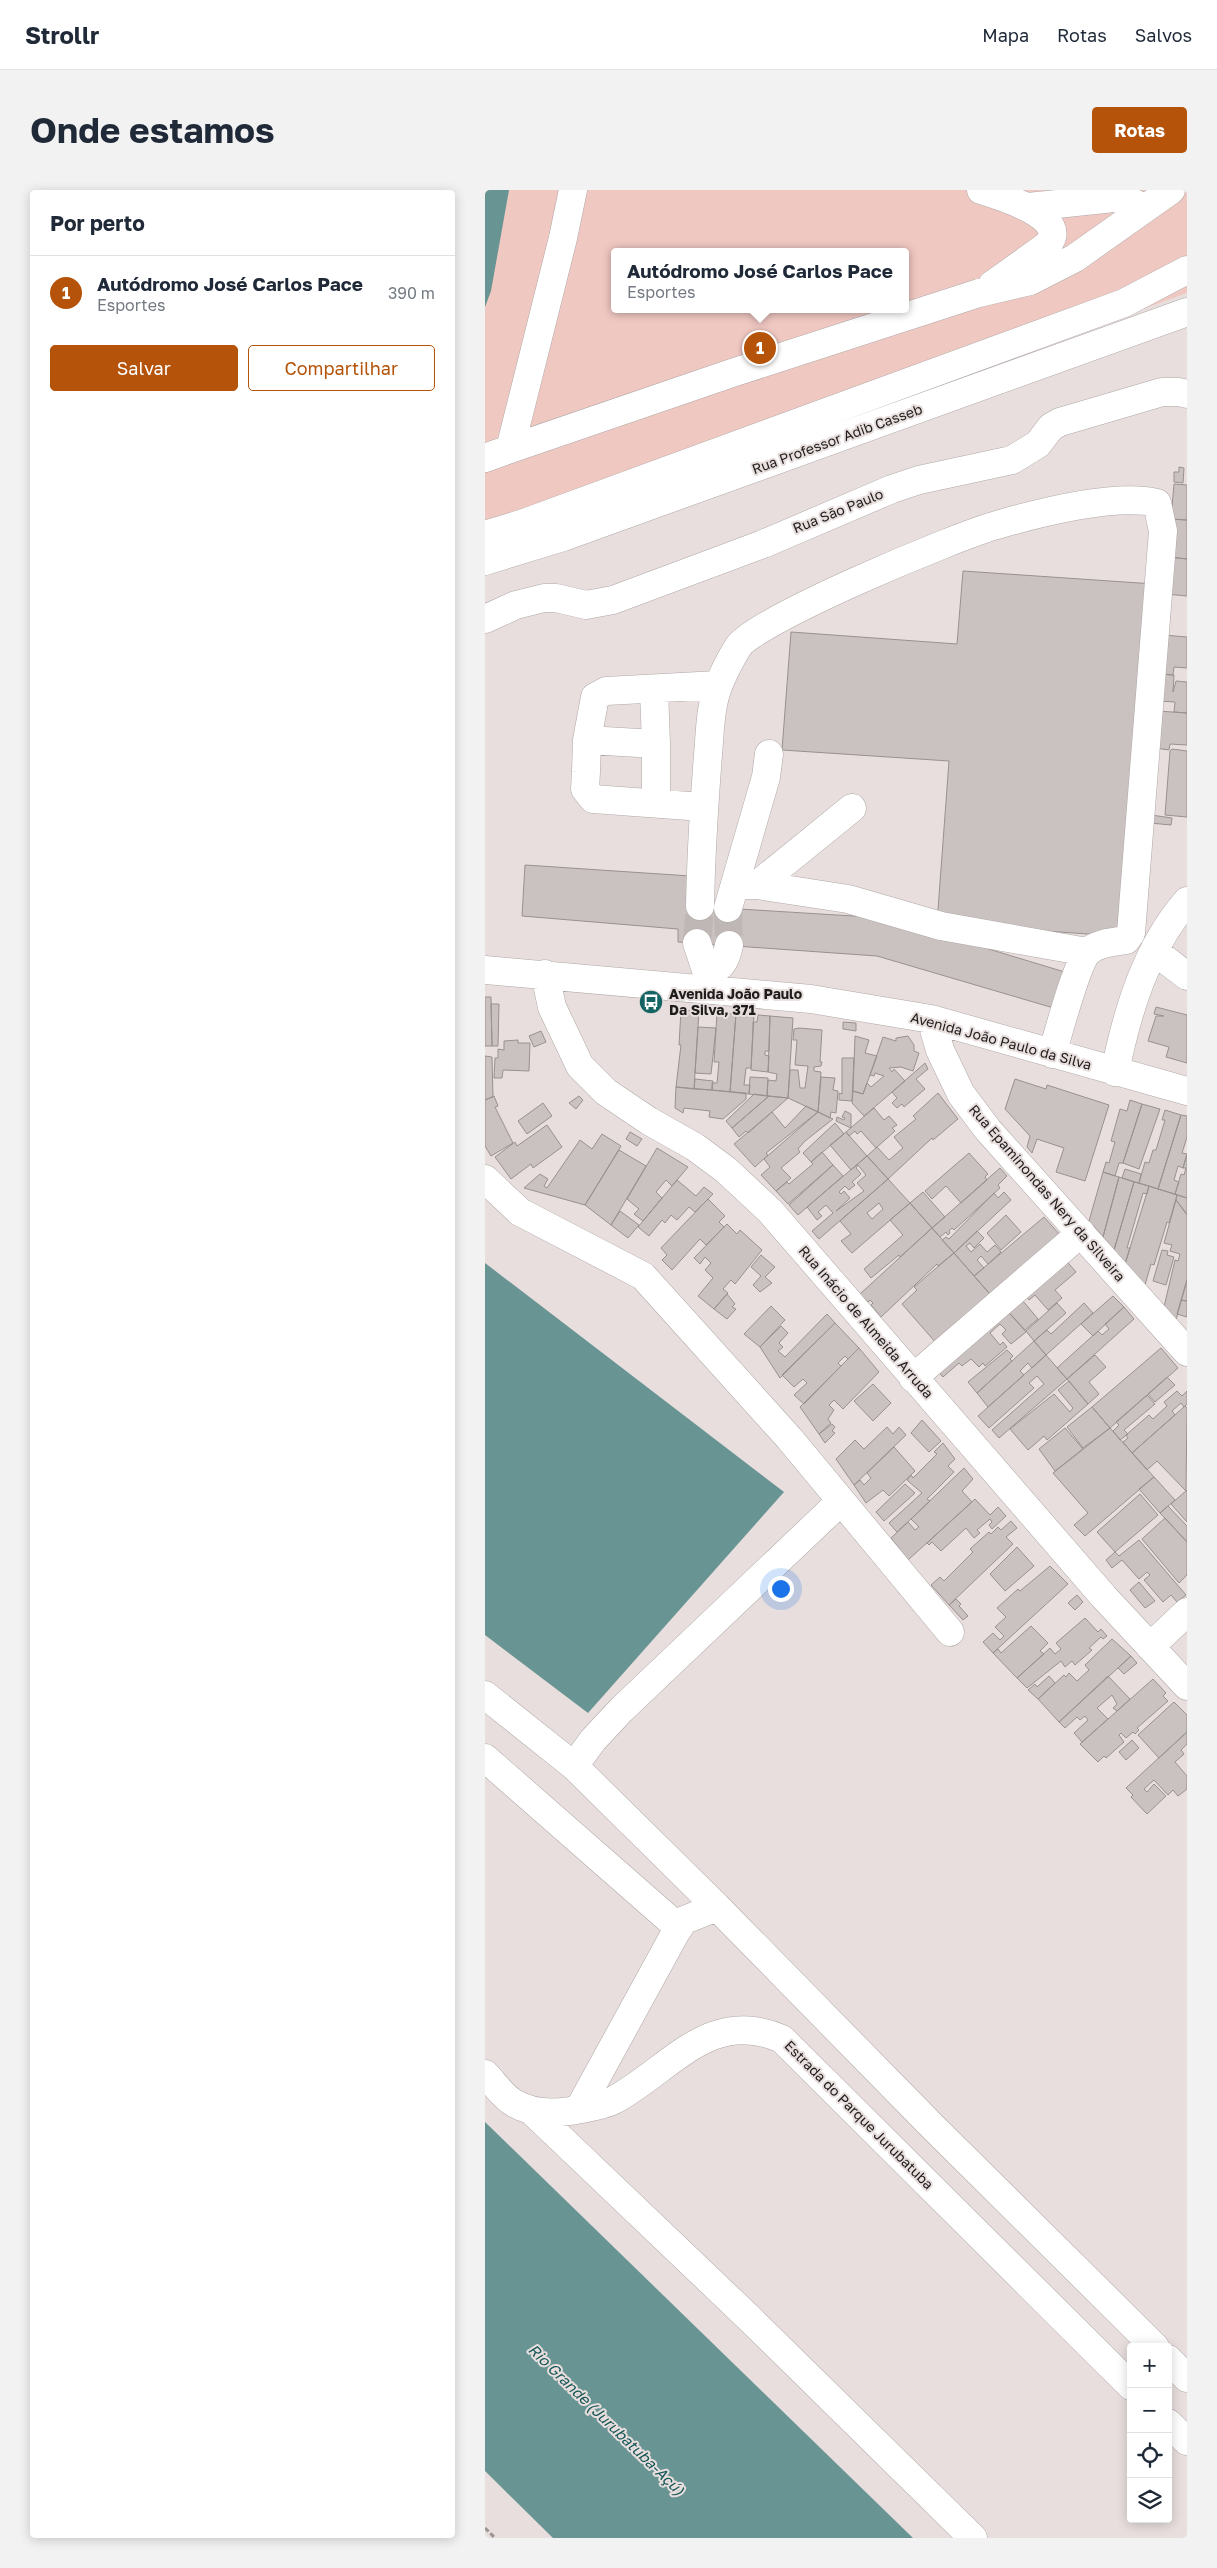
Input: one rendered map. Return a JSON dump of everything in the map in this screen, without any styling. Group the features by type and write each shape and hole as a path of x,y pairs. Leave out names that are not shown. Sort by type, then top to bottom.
{"street":[{"path":"497,454 563,238 573,190"},
{"path":"979,293 1045,247 1052,239 1048,224 1028,207 981,190"},
{"path":"497,454 732,373 979,293 1030,281 1050,272 1171,190"},
{"path":"1028,207 1114,198 1125,199 1145,208"},
{"path":"485,535 524,523 1125,303 1187,270"},
{"name":"Rua Professor Adib Casseb","path":"485,561 563,537 1187,312"},
{"name":"Rua Sāo Paulo","path":"485,620 516,605 543,598 556,598 585,606 613,600 763,544 891,489 919,480 1012,460 1038,444 1051,427 1060,422 1162,392 1187,394"},
{"path":"700,906 703,807 711,717 718,685 739,645 769,625 809,604 918,555 996,525 1077,507 1141,499 1157,503 1163,531 1131,933 1126,940 1096,947 1087,952 941,926 848,899 741,893"},
{"path":"703,807 593,799 585,789 587,740 595,697 606,691 718,685"},
{"path":"654,688 656,792"},
{"path":"587,740 656,744"},
{"path":"741,893 766,777 769,754"},
{"path":"741,893 852,808"},
{"path":"1115,1072 1125,1021 1154,951 1187,901"},
{"path":"697,943 707,981"},
{"path":"707,981 726,959 729,945"},
{"path":"1154,951 1187,976"},
{"path":"1051,1054 1065,1008 1087,952"},
{"name":"Avenida João Paulo da Silva","path":"485,970 707,981 931,1019 1187,1091"},
{"name":"Rua Inácio de Almeida Arruda","path":"545,974 552,1007 580,1066 606,1092 649,1121 695,1147 732,1175 770,1211 913,1378 1150,1647 1187,1686"},
{"name":"Rua Epaminondas Nery da Silveira","path":"931,1019 940,1050 961,1094 987,1130 1187,1352"},
{"path":"485,1179 521,1212 643,1276 789,1438 950,1632"},
{"path":"913,1378 1081,1233"},
{"path":"574,1766 593,1740 621,1710 841,1501"},
{"path":"1150,1647 1187,1612"},
{"path":"485,1695 574,1766 717,1906 925,2119 1151,2343"},
{"path":"485,1758 679,1928"},
{"path":"579,2109 682,1921 717,1906"},
{"name":"Estrada do Parque Jurubatuba","path":"485,2074 513,2102 533,2112 562,2112 613,2101 693,2045 722,2032 763,2030 782,2038 1127,2382"},
{"path":"533,2112 748,2317 973,2538"},
{"path":"1172,2364 1187,2378"},
{"path":"1172,2427 1187,2441"}],"path":[{"path":"485,2528 495,2538"}],"shaded area":[{"path":"485,190 1187,190 1187,293 485,547"}],"water":[{"path":"485,190 509,190 491,291 485,307"},
{"path":"485,1263 784,1492 588,1713 485,1635"},
{"name":"Rio Grande (Jurubatuba-Açú)","path":"485,2122 913,2538 553,2538 485,2471"}],"building":[{"path":"1179,467 1184,468 1183,483 1174,482 1174,472 1179,472"},
{"path":"1174,484 1187,485 1187,520 1171,519"},
{"path":"1171,519 1187,520 1187,559 1169,557"},
{"path":"1169,557 1187,559 1187,596 1166,594"},
{"path":"963,571 1154,584 1128,937 937,923 949,761 782,750 791,632 957,644"},
{"path":"1163,635 1187,637 1187,668 1174,667 1173,675 1160,674"},
{"path":"1160,674 1174,675 1173,692 1176,681 1187,682 1187,713 1174,712 1175,702 1158,701"},
{"path":"1158,711 1187,713 1187,745 1170,744 1169,750 1155,748"},
{"path":"1172,749 1187,751 1187,817 1165,815 1170,751"},
{"path":"1151,815 1172,818 1171,825 1150,823"},
{"path":"525,865 690,876 690,906 886,918 1068,973 1057,1009 877,956 678,942 678,929 522,916"},
{"path":"485,997 491,997 492,1046 485,1046"},
{"path":"491,1004 499,1004 498,1046 492,1046"},
{"path":"1156,1007 1187,1015 1187,1063 1166,1057 1169,1047 1148,1041 1156,1016 1164,1016 1154,1014"},
{"path":"681,1010 699,1011 694,1089 676,1087 681,1045 679,1045"},
{"path":"717,1013 736,1014 730,1092 712,1090 712,1083 717,1083 719,1062 714,1062"},
{"path":"736,1014 754,1015 751,1068 746,1068 744,1085 750,1085 749,1094 730,1092"},
{"path":"758,1015 770,1016 769,1051 765,1051 765,1055 769,1056 768,1072 751,1070 753,1022 757,1022"},
{"path":"770,1016 793,1018 788,1098 767,1096 768,1080 776,1081 777,1074 768,1072"},
{"path":"843,1022 856,1023 856,1031 843,1029"},
{"path":"698,1027 716,1028 711,1074 695,1073"},
{"path":"794,1029 822,1030 820,1062 822,1062 821,1066 814,1067 814,1071 821,1072 818,1112 788,1098 790,1070 798,1070 800,1088 805,1088 808,1066 795,1065 797,1040 793,1040"},
{"path":"541,1031 546,1042 534,1047 529,1036"},
{"path":"855,1036 869,1040 865,1053 877,1056 863,1094 853,1091"},
{"path":"908,1036 914,1045 914,1051 919,1053 913,1071 901,1067 889,1068 892,1072 894,1069 905,1081 864,1116 852,1103 853,1091 863,1094 867,1083 871,1087 884,1076 875,1073 874,1076 870,1075 883,1037 896,1041 896,1038"},
{"path":"518,1040 518,1043 530,1043 529,1071 503,1070 502,1078 494,1078 495,1058 498,1058 498,1049 504,1050 504,1041"},
{"path":"485,1056 492,1057 493,1097 485,1100"},
{"path":"842,1058 854,1058 852,1101 839,1100 839,1093 842,1094"},
{"path":"925,1063 928,1069 916,1079 925,1089 904,1107 902,1104 897,1108 892,1103 897,1098 892,1092"},
{"path":"750,1077 768,1078 767,1096 749,1094"},
{"path":"821,1077 835,1078 833,1090 838,1091 836,1113 831,1112 830,1118 818,1112"},
{"path":"695,1079 713,1081 712,1090 694,1089"},
{"path":"1015,1079 1046,1089 1047,1085 1109,1105 1085,1181 1056,1172 1064,1148 1037,1139 1032,1153 1027,1147 1030,1136 1005,1109"},
{"path":"676,1087 746,1093 746,1099 723,1119 709,1117 710,1111 684,1108 683,1113 675,1108"},
{"path":"938,1093 958,1119 933,1140 932,1138 888,1179 867,1156 877,1147 889,1160 903,1148 894,1137 916,1119 913,1116"},
{"path":"754,1094 769,1096 732,1128 726,1121"},
{"path":"494,1096 498,1106 495,1107 513,1143 491,1156 485,1146 485,1100"},
{"path":"579,1096 583,1100 576,1109 569,1103"},
{"path":"769,1096 788,1098 748,1133 746,1131 739,1137 732,1128"},
{"path":"1130,1100 1142,1104 1123,1163 1119,1163 1115,1176 1103,1172 1106,1162 1109,1163 1115,1142 1111,1141 1120,1109 1127,1111"},
{"path":"543,1103 552,1116 527,1134 518,1121"},
{"path":"1142,1104 1160,1109 1139,1169 1123,1163"},
{"path":"806,1106 818,1112 766,1153 768,1155 755,1167 734,1144 772,1112 785,1128"},
{"path":"874,1108 884,1120 889,1116 897,1125 892,1128 895,1131 876,1148 861,1131 857,1134 855,1131 849,1136 846,1132"},
{"path":"1165,1110 1181,1115 1158,1189 1139,1183 1145,1162 1149,1163 1153,1150 1156,1150 1165,1120 1162,1120"},
{"path":"845,1111 851,1114 851,1128 836,1121 837,1117 844,1120 845,1118 842,1117"},
{"path":"818,1112 833,1119 805,1141 798,1149 800,1152 781,1168 791,1178 776,1191 761,1175 770,1167 764,1159"},
{"path":"1181,1115 1187,1116 1187,1137 1182,1153 1187,1154 1183,1168 1178,1166 1174,1180 1179,1182 1175,1194 1158,1189"},
{"path":"835,1123 844,1134 811,1162 803,1153"},
{"path":"547,1125 562,1147 533,1168 531,1164 511,1179 495,1157 515,1142 517,1146"},
{"path":"630,1132 642,1139 637,1146 626,1139"},
{"path":"846,1132 867,1156 851,1170 830,1145"},
{"path":"602,1134 621,1146 585,1205 524,1188 540,1174 548,1179 544,1186 547,1188 580,1140 592,1149"},
{"path":"657,1148 688,1167 672,1186 666,1180 656,1192 662,1198 643,1221 634,1214 639,1209 627,1199"},
{"path":"619,1150 646,1166 611,1225 585,1205"},
{"path":"822,1152 833,1165 788,1204 776,1191 787,1182 789,1184 813,1164 811,1162"},
{"path":"969,1153 988,1174 985,1177 987,1180 961,1203 946,1186 932,1199 925,1191"},
{"path":"1187,1154 1187,1198 1175,1194 1181,1174 1184,1175 1186,1168 1183,1168"},
{"path":"867,1156 888,1179 819,1239 812,1231 833,1213 826,1205 818,1212 822,1216 817,1220 807,1207","holes":["858,1165 866,1175 857,1183 864,1191 836,1211 850,1198 844,1191 841,1194 839,1192 845,1186 849,1190 855,1185 852,1182 861,1174 856,1168"]},
{"path":"833,1165 843,1176 798,1215 789,1205"},
{"path":"1000,1168 1007,1176 998,1185 1000,1188 954,1230 952,1228 948,1235 946,1232 940,1237 932,1228"},
{"path":"1125,1169 1141,1174 1139,1183 1122,1178"},
{"path":"1103,1172 1119,1177 1103,1237 1089,1221"},
{"path":"1119,1177 1134,1182 1114,1250 1103,1237"},
{"path":"888,1179 910,1203 852,1253 841,1241 851,1234 840,1221","holes":["879,1203 883,1209 872,1219 867,1213"]},
{"path":"677,1180 696,1196 704,1187 713,1194 695,1212 689,1207 677,1220 671,1215 665,1223 662,1220 649,1236 638,1227"},
{"path":"1134,1182 1149,1186 1147,1194 1143,1193 1127,1248 1130,1248 1125,1264 1114,1250"},
{"path":"1149,1186 1177,1195 1169,1223 1167,1222 1154,1265 1151,1264 1145,1285 1125,1264"},
{"path":"923,1192 945,1217 932,1228 910,1203"},
{"path":"1004,1192 1011,1200 954,1253 942,1240 946,1237 949,1239 994,1193 998,1198"},
{"path":"1177,1195 1187,1198 1187,1214 1176,1200"},
{"path":"708,1199 725,1216 719,1222 724,1227 706,1245 700,1239 672,1270 662,1260 667,1255 661,1248"},
{"path":"1176,1200 1187,1215 1187,1280 1176,1320 1164,1307 1175,1260 1178,1261 1180,1254 1170,1251 1172,1245 1164,1243"},
{"path":"910,1203 932,1228 900,1257 899,1255 871,1278 864,1269 903,1235 890,1220"},
{"path":"620,1211 639,1225 628,1238 611,1225"},
{"path":"1006,1215 1021,1232 1001,1250 987,1233"},
{"path":"1044,1217 1060,1235 996,1301 974,1276"},
{"path":"727,1224 737,1234 740,1230 762,1250 735,1284 731,1280 723,1289 728,1293 714,1309 698,1296 713,1278 705,1270 711,1263 705,1257 700,1264 694,1258"},
{"path":"932,1228 954,1253 938,1266 937,1264 881,1317 871,1305 873,1303 870,1300 868,1302 860,1294"},
{"path":"977,1231 984,1238 974,1248 970,1243 966,1246 971,1252 980,1244 987,1252 995,1245 1001,1252 988,1264 981,1256 977,1260 984,1268 974,1276 954,1253"},
{"path":"1162,1250 1168,1251 1167,1255 1174,1257 1166,1285 1153,1281"},
{"path":"954,1253 996,1301 937,1344 902,1304 917,1290 914,1287"},
{"path":"761,1255 775,1267 765,1277 772,1283 760,1292 753,1285 761,1276 751,1267"},
{"path":"1062,1256 1076,1272 1055,1290 1062,1298 1048,1310 1035,1295 1029,1300 1027,1297 1023,1301 1038,1319 1025,1330 1003,1306"},
{"path":"1187,1280 1187,1301 1181,1300"},
{"path":"727,1294 735,1304 732,1307 736,1309 727,1319 714,1309"},
{"path":"1113,1296 1124,1307 1093,1336 1081,1324"},
{"path":"1181,1300 1187,1301 1187,1317 1177,1314"},
{"path":"1057,1303 1066,1313 1034,1341 1026,1331"},
{"path":"1084,1303 1093,1313 1046,1355 1034,1341 1047,1330 1051,1334"},
{"path":"771,1306 785,1320 760,1347 744,1334"},
{"path":"1003,1306 1026,1332 1011,1344 1002,1334 1006,1330 1000,1324 990,1333 1000,1345 1003,1342 1007,1347 985,1366 983,1363 979,1367 971,1359 962,1366 959,1363 943,1377 933,1366"},
{"path":"1124,1307 1134,1319 1067,1379 1057,1368 1098,1331 1102,1335 1109,1329 1105,1324"},
{"path":"827,1314 835,1323 780,1378 760,1347 781,1326 788,1333 779,1343 783,1347 778,1351 785,1357"},
{"path":"835,1323 859,1348 848,1359 845,1356 838,1363 841,1366 804,1404 794,1395 807,1383 803,1379 794,1387 782,1375"},
{"path":"1034,1341 1046,1355 1032,1368 1028,1363 1020,1371 1024,1375 988,1407 977,1393"},
{"path":"859,1348 879,1372 843,1409 834,1400 829,1405 834,1410 828,1419 831,1423 819,1434 800,1407"},
{"path":"1161,1348 1178,1368 1110,1428 1092,1407"},
{"path":"1007,1350 1013,1356 1010,1359 1012,1361 977,1393 968,1382"},
{"path":"1046,1355 1067,1379 999,1438 992,1430 1044,1384 1037,1376 1029,1383 1034,1388 989,1428 978,1416"},
{"path":"1095,1355 1106,1367 1089,1382 1099,1394 1088,1404 1067,1379"},
{"path":"1167,1377 1175,1385 1155,1402 1148,1394"},
{"path":"1069,1381 1088,1404 1047,1440 1044,1436 1028,1450 1010,1429 1054,1394 1070,1412 1073,1408 1058,1390"},
{"path":"873,1384 891,1403 873,1421 854,1401"},
{"path":"1177,1391 1182,1396 1187,1391 1187,1404 1184,1407 1181,1403 1172,1411 1175,1415 1132,1453 1123,1442 1128,1438 1126,1435 1149,1415 1153,1419 1167,1406 1164,1402"},
{"path":"1147,1395 1155,1404 1124,1430 1128,1434 1120,1440 1113,1431 1119,1425 1116,1422"},
{"path":"1185,1406 1187,1408 1186,1491 1157,1461 1147,1470 1132,1453"},
{"path":"1092,1407 1110,1428 1083,1448 1067,1427"},
{"path":"922,1420 941,1441 929,1452 911,1433"},
{"path":"832,1424 835,1427 832,1431 835,1433 825,1443 819,1434"},
{"path":"887,1427 893,1434 899,1427 906,1435 854,1485 836,1459 855,1440 864,1449"},
{"path":"1065,1428 1083,1449 1055,1471 1039,1449"},
{"path":"1110,1428 1154,1477 1085,1536 1074,1525 1088,1513 1053,1473"},
{"path":"943,1443 955,1459 948,1466 954,1472 927,1499 930,1501 897,1532 889,1523 922,1493 907,1480 911,1475 913,1478 937,1454 934,1452"},
{"path":"894,1447 915,1471 889,1496 883,1490 866,1503 854,1485 860,1480 864,1485 871,1478 867,1473"},
{"path":"964,1468 973,1479 962,1491 972,1502 908,1560 891,1538 908,1522 915,1530 919,1527 911,1519"},
{"path":"1154,1477 1175,1500 1160,1513 1139,1489"},
{"path":"905,1484 915,1493 884,1521 876,1512"},
{"path":"1187,1490 1187,1522 1171,1504"},
{"path":"1140,1494 1158,1515 1115,1552 1097,1532"},
{"path":"975,1499 990,1515 998,1507 1006,1516 992,1529 989,1525 992,1522 990,1519 977,1530 980,1533 974,1538 966,1528 941,1551 932,1542 929,1545 927,1543"},
{"path":"1168,1506 1187,1526 1187,1542 1160,1513"},
{"path":"1165,1518 1187,1542 1187,1575 1179,1583 1142,1539"},
{"path":"1011,1521 1017,1528 1006,1537 1013,1544 949,1605 931,1585 940,1577 944,1581 973,1552 970,1549 989,1532 991,1534 998,1527 1001,1530"},
{"path":"1139,1540 1186,1595 1177,1602 1171,1595 1163,1602 1144,1580 1150,1575 1147,1572 1139,1579 1122,1560 1112,1568 1106,1560 1115,1552 1119,1556"},
{"path":"1017,1547 1034,1566 1005,1591 990,1574"},
{"path":"1050,1566 1068,1584 993,1653 983,1642 993,1633 1000,1640 1004,1636 995,1627 1006,1617 997,1608 1018,1589 1020,1591"},
{"path":"1139,1582 1155,1601 1145,1608 1130,1590"},
{"path":"1077,1595 1083,1602 1075,1610 1068,1603"},
{"path":"956,1599 961,1604 959,1606 968,1616 963,1620 949,1605"},
{"path":"1085,1618 1098,1632 1101,1629 1107,1636 1103,1639 1101,1637 1089,1648 1092,1650 1075,1665 1072,1661 1065,1667 1061,1661 1027,1688 1017,1678 1050,1648 1055,1654 1061,1649 1056,1643"},
{"path":"1031,1626 1048,1643 1040,1651 1044,1654 1017,1678 993,1653 998,1649 1001,1653"},
{"path":"1112,1639 1131,1656 1059,1722 1038,1699 1064,1675 1066,1677 1069,1673 1077,1681 1089,1670 1085,1665"},
{"path":"1131,1656 1137,1663 1124,1674 1118,1668"},
{"path":"1049,1676 1055,1683 1038,1699 1028,1690 1035,1684 1037,1687"},
{"path":"1108,1676 1130,1699 1117,1711 1113,1708 1117,1704 1112,1695 1097,1708 1108,1719 1082,1742 1074,1733 1088,1720 1085,1716 1080,1720 1077,1717 1065,1728 1059,1722"},
{"path":"1153,1679 1166,1693 1163,1696 1168,1701 1137,1728 1139,1730 1135,1734 1133,1732 1126,1738 1121,1733 1119,1735 1124,1742 1106,1758 1104,1756 1098,1762 1080,1744"},
{"path":"1174,1702 1187,1715 1187,1732 1159,1758 1138,1735"},
{"path":"1187,1732 1187,1744 1181,1750 1184,1754 1175,1762 1187,1776 1187,1789 1178,1796 1173,1790 1168,1795 1154,1780 1144,1789 1147,1792 1154,1784 1166,1796 1147,1814 1131,1797 1133,1795 1126,1788"},
{"path":"1132,1740 1139,1748 1126,1760 1119,1752"}],"tunnel":[{"path":"697,943 700,906"},
{"path":"728,908 729,945"}],"place":[{"name":"Autódromo José Carlos Pace","path":"760,348"},
{"name":"Avenida João Paulo Da Silva, 371","path":"651,1002"}]}
